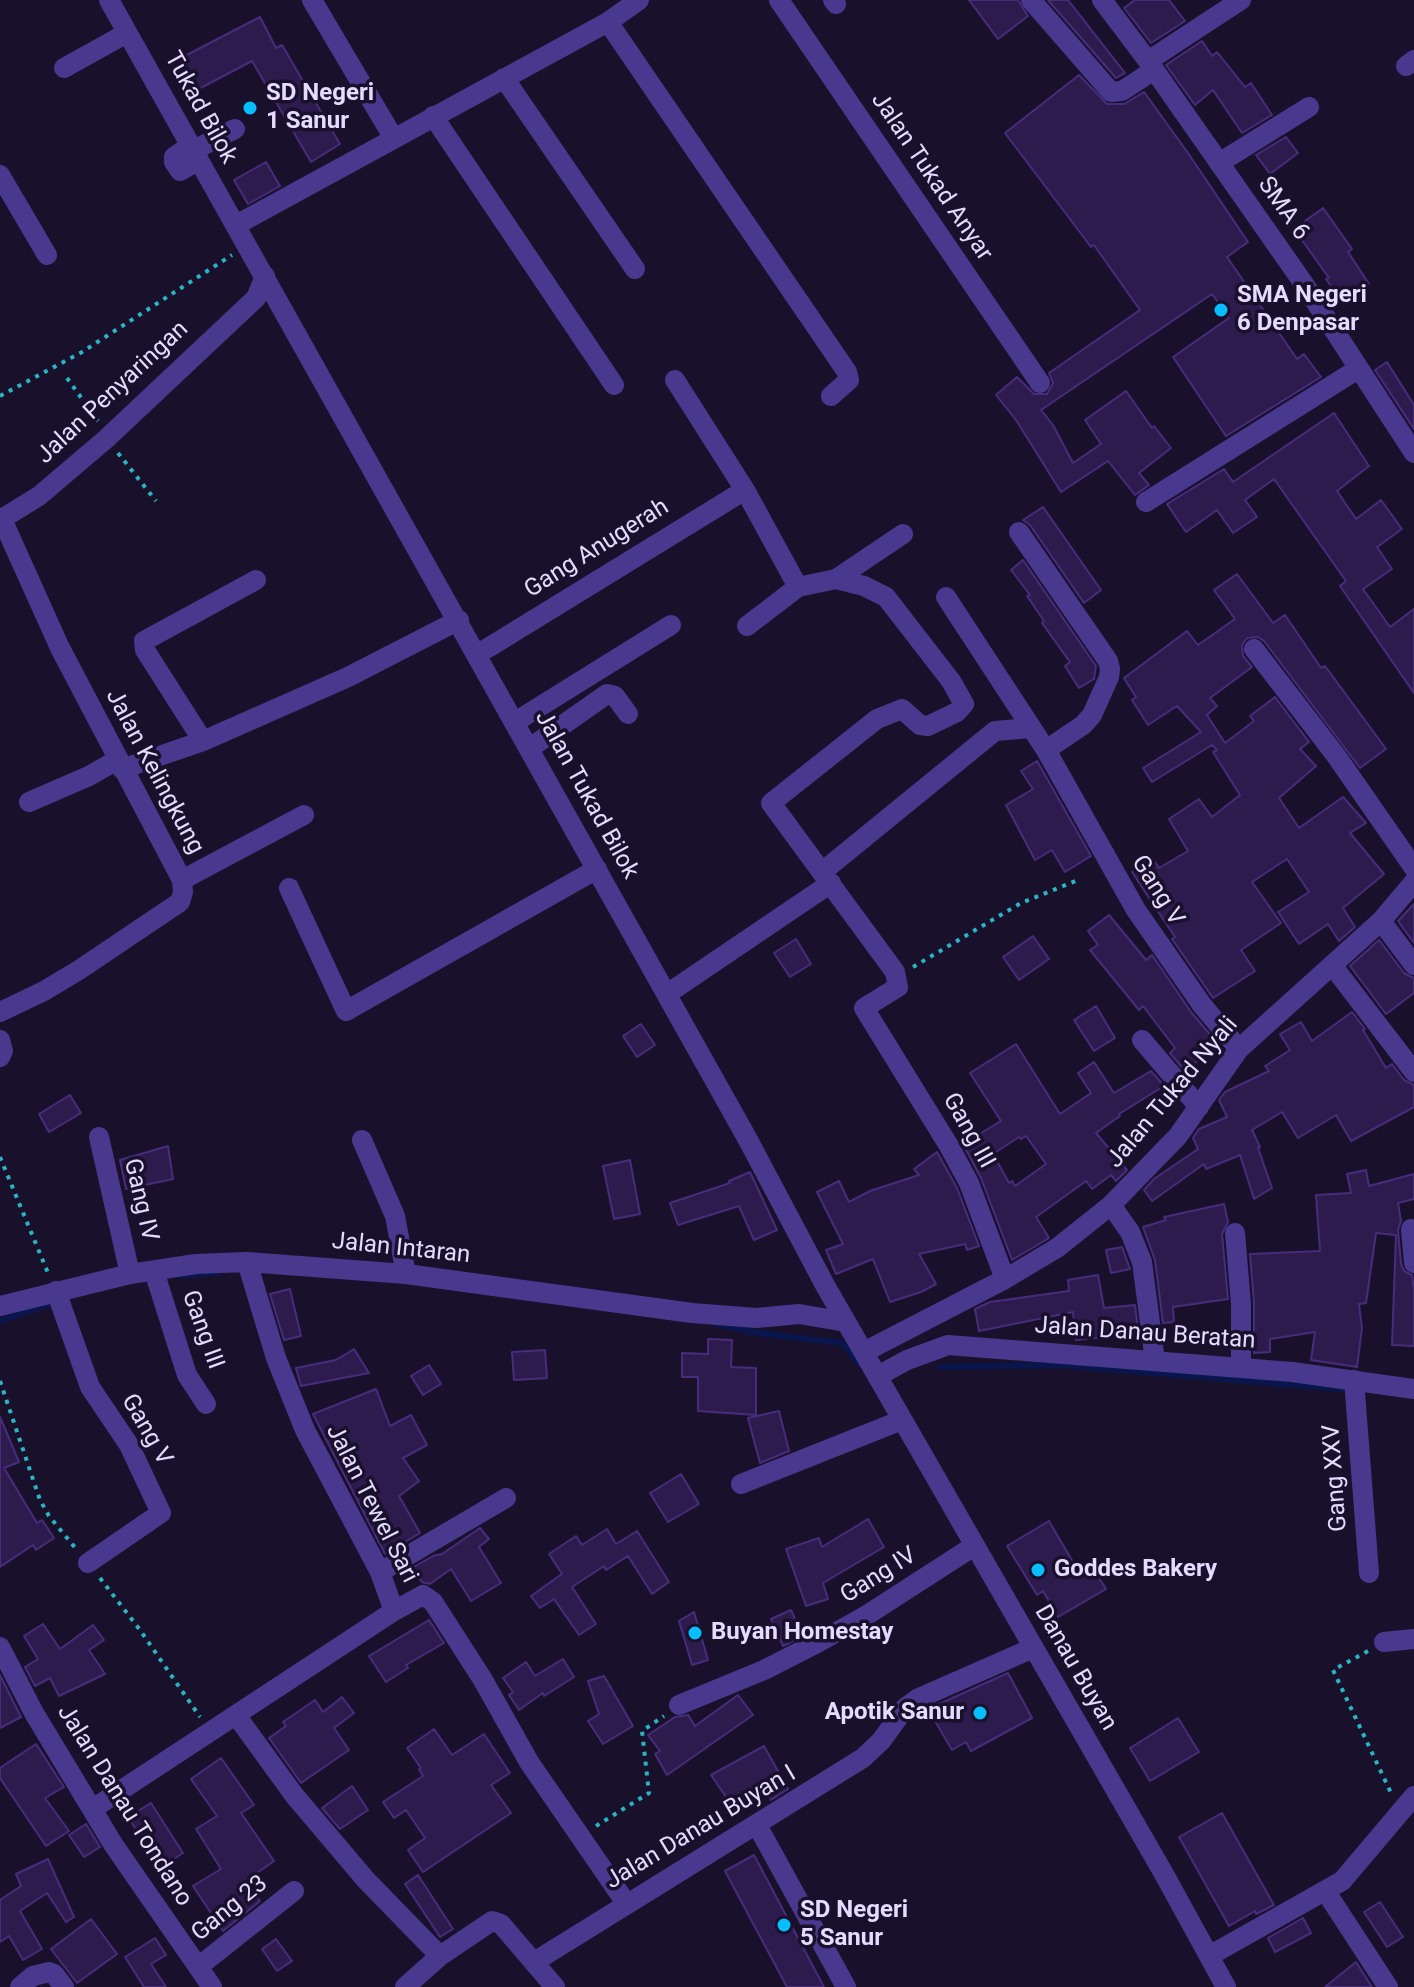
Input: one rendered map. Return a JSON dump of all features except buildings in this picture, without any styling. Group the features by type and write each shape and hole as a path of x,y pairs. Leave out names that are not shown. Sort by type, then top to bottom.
{"street":[{"name":"Tukad Bilok","path":"109,0 242,235"},
{"path":"312,0 393,137"},
{"path":"242,235 393,137 608,22 639,0"},
{"name":"Jalan Tukad Anyar","path":"779,0 1040,383"},
{"path":"1031,0 1111,92 1122,91 1151,65 1241,0"},
{"name":"SMA 6","path":"1102,0 1304,284 1414,453"},
{"path":"608,22 847,372 849,380 831,396"},
{"path":"64,68 127,33"},
{"path":"504,78 635,269"},
{"path":"1219,163 1309,107"},
{"path":"433,116 614,385"},
{"path":"195,152 235,129"},
{"path":"0,175 47,255"},
{"name":"Jalan Penyaringan","path":"1,519 39,496 266,296 265,276 242,235"},
{"name":"Jalan Tukad Bilok","path":"266,296 459,620 878,1376"},
{"path":"1146,502 1358,369"},
{"path":"675,380 745,490 798,587"},
{"name":"Gang Anugerah","path":"478,654 745,490"},
{"name":"Jalan Kelingkung","path":"0,1012 79,970 180,902 183,892 182,880 60,648 1,519"},
{"path":"1019,532 1108,661 1110,669 1092,715 1083,725 1046,750"},
{"path":"747,626 798,587 836,579 903,534"},
{"path":"836,579 864,586 886,597 951,681 964,704 957,712 931,726 920,725 902,709 877,719 772,800 772,807 897,976"},
{"path":"203,741 145,650 144,641 256,580"},
{"name":"Gang V","path":"946,597 1046,750 1136,910 1202,1005 1239,1049"},
{"path":"29,802 120,764 203,741 358,672 459,620"},
{"path":"515,722 671,625"},
{"path":"1254,649 1337,757 1414,868"},
{"path":"530,748 607,694 615,696 628,714"},
{"path":"667,994 827,878 995,731 1031,728"},
{"path":"182,880 304,815"},
{"path":"289,888 346,1011 597,869"},
{"name":"Jalan Tukad Nyali","path":"864,1352 1005,1279 1057,1248 1111,1205 1178,1136 1239,1049 1381,921 1414,882"},
{"path":"1381,921 1414,965"},
{"path":"1332,965 1414,1072"},
{"name":"Gang III","path":"897,976 897,989 864,1006 969,1183 1005,1279"},
{"path":"0,1040 3,1051 0,1057"},
{"path":"1142,1040 1199,1107"},
{"name":"Gang IV","path":"99,1137 130,1274"},
{"path":"362,1140 395,1216 406,1274"},
{"path":"1111,1205 1130,1232 1142,1262 1155,1361"},
{"path":"1411,1229 1414,1263"},
{"path":"1235,1233 1241,1304 1241,1367"},
{"name":"Jalan Intaran","path":"0,1306 130,1274 196,1264 247,1262 406,1274 692,1313 756,1318 799,1314 846,1322"},
{"name":"Jalan Tewel Sari","path":"94,1808 394,1611 380,1572 305,1430 276,1358 247,1262"},
{"name":"Gang III","path":"154,1271 187,1375 206,1404"},
{"path":"799,1314 826,1287"},
{"name":"Gang V","path":"56,1291 90,1387 129,1445 161,1513 88,1563"},
{"path":"892,1336 907,1360"},
{"name":"Jalan Danau Beratan","path":"878,1376 907,1360 948,1345 1241,1367 1414,1389"},
{"name":"Danau Buyan","path":"878,1376 1226,1987"},
{"name":"Gang XXV","path":"1354,1380 1369,1573"},
{"path":"741,1484 902,1420"},
{"path":"380,1572 506,1498"},
{"name":"Gang IV","path":"679,1705 764,1670 817,1643 867,1615 974,1546"},
{"path":"394,1611 423,1595 433,1602 483,1680 529,1762 626,1903"},
{"path":"1384,1642 1414,1639"},
{"name":"Jalan Danau Buyan I","path":"534,1962 863,1758 881,1741 905,1708 917,1699 1033,1648"},
{"name":"Jalan Danau Tondano","path":"3,1658 113,1844 212,1987"},
{"path":"236,1715 294,1795 366,1880 440,1956"},
{"path":"1209,1956 1342,1881 1407,1804"},
{"path":"757,1825 846,1987"},
{"name":"Gang 23","path":"198,1967 294,1891"},
{"path":"1326,1892 1388,1987"},
{"path":"405,1987 440,1956 492,1921 501,1924 555,1987"},
{"path":"20,1987 33,1976 49,1972 64,1987"}],"path":[{"path":"0,396 82,352 242,235"},
{"path":"67,378 156,501"},
{"path":"897,976 1021,903 1078,880"},
{"path":"0,1157 56,1291"},
{"path":"0,1381 40,1500 49,1516 140,1630 211,1732"},
{"path":"1384,1642 1333,1670 1407,1804"},
{"path":"581,1836 649,1793 642,1731 679,1705"}],"waterway":[{"path":"180,1276 217,1273"},
{"path":"0,1321 54,1303"},
{"path":"716,1324 758,1333 842,1343 860,1365"},
{"path":"940,1367 1058,1365 1342,1389"}],"place":[{"name":"SD Negeri 1 Sanur","path":"250,108"},
{"name":"SMA Negeri 6 Denpasar","path":"1221,310"},
{"name":"Goddes Bakery","path":"1038,1570"},
{"name":"Buyan Homestay","path":"695,1633"},
{"name":"Apotik Sanur","path":"980,1713"},
{"name":"SD Negeri 5 Sanur","path":"784,1925"}]}
